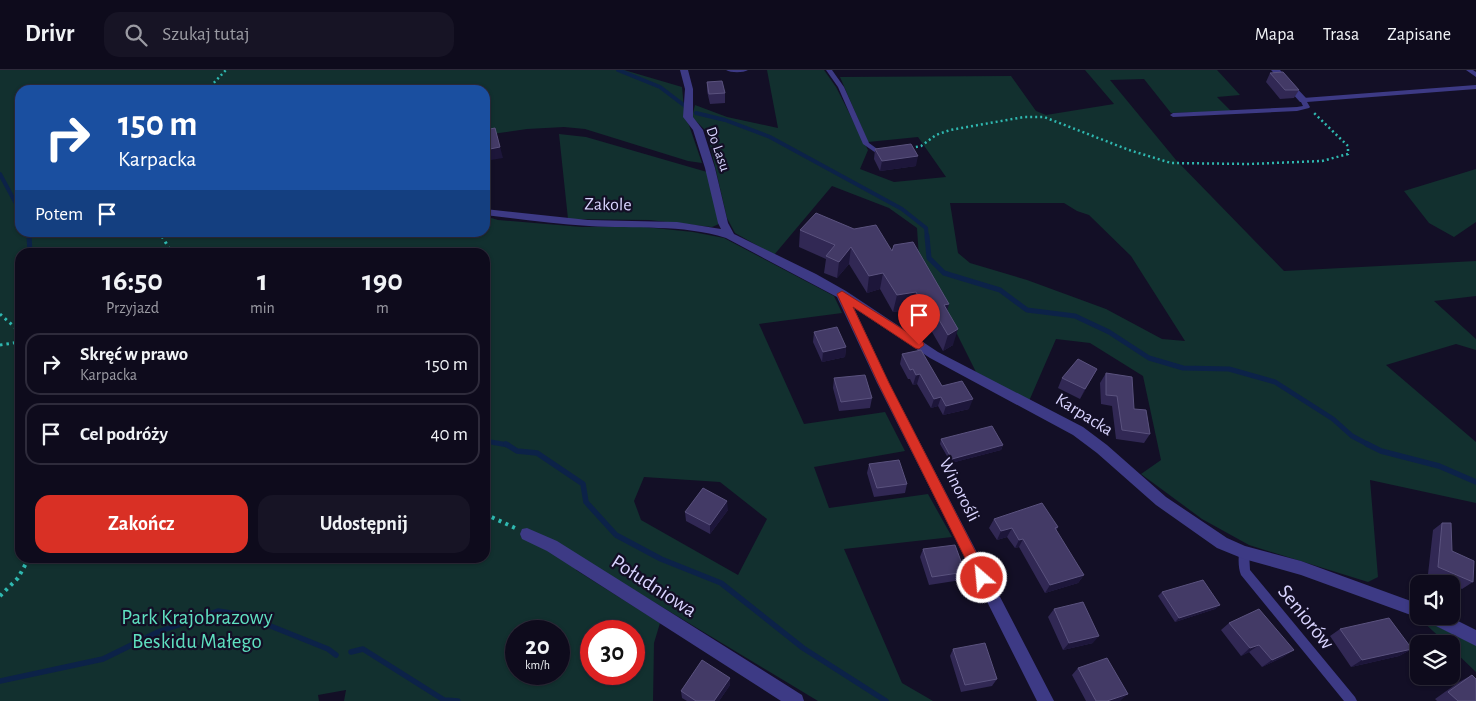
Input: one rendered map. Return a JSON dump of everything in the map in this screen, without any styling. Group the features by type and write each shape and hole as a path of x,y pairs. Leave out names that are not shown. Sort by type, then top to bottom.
{"street":[{"name":"Do Lasu","path":"684,70 689,88 688,117 698,130 710,168 723,223 730,236"},
{"path":"1274,70 1305,104"},
{"name":"Zakole","path":"490,212 588,222 677,225 715,231 730,236"},
{"name":"Karpacka","path":"730,236 842,294 934,355 1078,431 1102,449 1161,500 1222,543 1244,552 1301,568 1410,608"},
{"name":"Winorośli","path":"842,294 883,383 1046,701"},
{"name":"Południowa","path":"527,534 552,546 796,701"},
{"path":"1449,625 1476,638"}],"lane":[{"path":"729,70 746,70"},
{"path":"829,70 842,87 866,144 878,152"},
{"path":"1469,70 1476,75"},
{"path":"1173,115 1297,109 1305,104 1476,87"},
{"name":"Seniorów","path":"1244,552 1245,572 1351,701"}],"path":[{"path":"212,85 226,70"},
{"path":"910,149 921,146 936,135 950,130 1024,117 1044,117 1129,150 1171,163 1249,164 1322,162 1348,154 1348,146 1305,104"},
{"path":"163,237 169,248"},
{"path":"0,314 15,328"},
{"path":"0,345 15,343"},
{"path":"490,516 527,534"},
{"path":"0,596 18,578 26,563"}],"green space":[{"name":"Park Krajobrazowy Beskidu Małego","path":"0,70 624,70 682,87 685,119 689,125 702,163 688,161 585,129 564,127 527,129 490,134 490,85 15,85 15,237 490,237 490,218 498,220 582,227 635,226 693,232 724,238 834,296 842,313 759,324 804,424 885,412 905,451 814,467 829,508 928,494 952,537 844,549 902,683 933,701 818,701 581,558 576,570 660,623 654,643 653,701 344,701 346,690 318,695 319,701 0,701","holes":["644,477 720,482 767,519 738,575 641,520 634,501"]},
{"path":"767,70 824,70 836,87 868,150 860,169 894,182 946,177 918,137 868,142 840,77 1011,76 1036,111 1046,115 1114,104 1085,70 1217,70 1240,95 1217,97 1231,111 1171,113 1144,79 1110,80 1176,160 1284,271 1476,261 1476,296 1434,301 1476,339 1476,350 1456,344 1386,365 1476,442 1476,503 1370,480 1378,577 1368,582 1249,545 1202,519 1141,474 1161,460 1143,376 1090,343 1056,339 1029,401 976,372 919,258 917,228 889,208 832,186 774,255 735,233 727,218 707,132 692,117 695,105 727,117 778,128","holes":["950,203 1064,203 1077,211 1089,215 1131,256 1185,341 1162,339 1106,309 1027,280 970,263 958,253"]},
{"path":"559,134 586,137 707,172 719,224 712,227 649,220 568,219"},
{"path":"1476,169 1476,222 1454,237 1429,223 1404,191"},
{"path":"1427,625 1434,625 1456,635 1437,635"},
{"path":"1460,637 1476,644 1476,672 1460,657"}],"building":[{"path":"1283,72 1299,90 1285,90 1270,73"},
{"path":"722,81 725,93 709,94 707,82"},
{"path":"495,128 500,147 490,149 490,129"},
{"path":"911,144 918,156 882,161 875,149"},
{"path":"816,213 854,229 876,225 892,251 894,245 913,242 949,304 944,305 958,329 948,335 932,308 925,309 916,292 897,295 883,273 869,276 851,247 839,262 826,256 835,245 800,230"},
{"path":"837,327 846,347 823,352 814,332"},
{"path":"921,350 942,386 962,381 973,399 946,406 941,397 934,399 920,374 916,375 913,369 910,370 902,354"},
{"path":"1078,359 1097,369 1085,389 1062,378"},
{"path":"1106,373 1132,377 1134,409 1146,410 1150,434 1122,430 1117,396 1106,395"},
{"path":"865,375 872,398 841,402 834,378"},
{"path":"992,426 1003,445 952,459 941,439"},
{"path":"899,460 907,484 877,488 869,464"},
{"path":"703,488 727,501 710,525 685,512"},
{"path":"1042,503 1058,527 1055,528 1084,575 1050,585 1023,539 1019,540 1012,528 1001,531 994,519"},
{"path":"1442,523 1451,523 1452,551 1474,561 1473,582 1438,567"},
{"path":"955,545 965,572 932,577 923,549"},
{"path":"1203,580 1220,605 1179,618 1162,592"},
{"path":"1083,602 1099,636 1069,643 1054,609"},
{"path":"1259,609 1294,650 1272,660 1259,645 1250,648 1229,623"},
{"path":"1389,618 1410,646 1410,649 1362,660 1340,629"},
{"path":"985,643 997,679 965,685 953,649"},
{"path":"1107,658 1128,694 1107,701 1096,701 1078,668"},
{"path":"702,660 730,678 714,701 696,701 681,691"},
{"path":"1472,675 1476,679 1476,701 1458,701 1448,692"}],"waterway":[{"path":"618,70 660,87 685,106"},
{"path":"696,113 725,120 770,137 902,209 926,228 927,238"},
{"path":"0,174 15,202"},
{"path":"927,236 929,258 944,273 1000,290 1027,310 1075,316 1109,332 1149,358 1183,368 1229,369 1275,382 1333,419 1352,436 1369,445"},
{"path":"29,237 30,248"},
{"path":"490,442 507,445"},
{"path":"507,445 517,451 537,453 583,484 586,502 616,535 661,559 721,583 803,648 886,701"},
{"path":"1369,445 1381,451 1439,466 1476,482"},
{"path":"0,681 103,659 158,632 218,611 243,615 328,649 336,655"},
{"path":"351,652 363,649 444,700 458,701"}],"route":[{"path":"919,345 842,294 883,383 982,578"}]}
